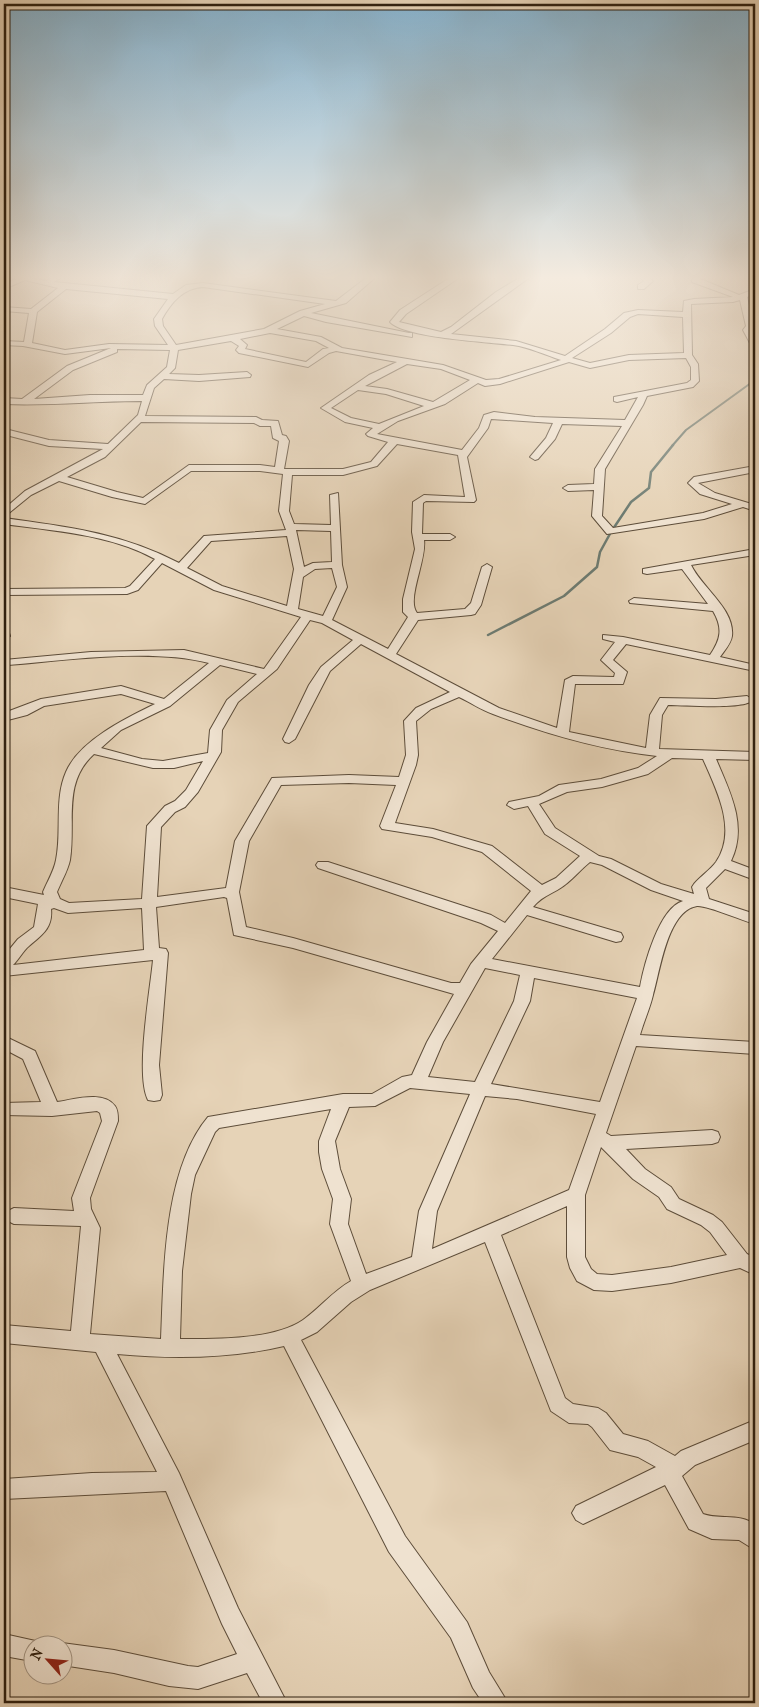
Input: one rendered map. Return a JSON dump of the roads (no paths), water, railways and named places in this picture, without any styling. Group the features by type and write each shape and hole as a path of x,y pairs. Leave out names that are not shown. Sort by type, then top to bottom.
{"street":[{"path":"25,401 66,370 101,355"},
{"path":"4,514 17,501 57,477 94,459 112,447 140,419 150,387 171,368 173,355"},
{"path":"259,355 308,365 321,355"},
{"path":"375,355 444,367 478,380 493,383 567,359 573,355"},
{"path":"553,355 590,365 619,358 688,355 693,360 697,372 694,383 685,387 617,399"},
{"path":"382,427 348,420 325,408 356,387 406,360"},
{"path":"161,376 200,378 247,375"},
{"path":"466,454 372,436 373,431 400,417 444,401 465,385 478,380"},
{"path":"356,387 387,392 432,405"},
{"path":"640,394 643,397 639,405 600,469 597,516 611,532 635,526 704,516 744,504"},
{"path":"4,401 146,398"},
{"path":"414,617 409,612 408,596 420,552 416,516 419,500 471,500 472,496 464,472 462,457 466,454 490,416 627,423"},
{"path":"140,419 242,420 275,423 278,438 283,438 284,441 284,511 291,530 299,575 292,610"},
{"path":"535,457 550,439 559,421"},
{"path":"4,435 9,434 52,443 112,447"},
{"path":"57,477 145,501 189,468 260,468 284,471 343,472 374,464 394,441"},
{"path":"755,469 697,479 693,484 709,494 755,508"},
{"path":"568,488 598,487"},
{"path":"326,621 342,587 337,565 335,495"},
{"path":"4,521 86,532 162,557 218,588 326,621 432,679 461,691 495,711 562,734 613,747 669,754 755,756"},
{"path":"181,568 208,538 291,530 336,528"},
{"path":"418,537 450,537"},
{"path":"685,565 687,560 755,552"},
{"path":"4,592 79,593 127,591 134,588 162,557"},
{"path":"299,575 313,566 337,565"},
{"path":"647,571 685,565"},
{"path":"685,565 715,608 724,616 726,636 714,658"},
{"path":"414,617 471,612 470,609 476,605 483,586 486,567"},
{"path":"634,601 715,608"},
{"path":"152,954 149,903 154,826 170,809 180,804 191,792 218,746 216,730 233,700 273,667 308,615"},
{"path":"389,656 414,617"},
{"path":"607,637 755,668"},
{"path":"289,739 315,685 325,669 361,639"},
{"path":"562,734 569,684 573,680 619,681 621,672 607,660 623,640"},
{"path":"8,662 91,655 184,653 266,673"},
{"path":"54,902 50,892 63,861 68,786 78,762 116,728 166,703 218,661"},
{"path":"4,717 24,712 41,703 121,690 166,703"},
{"path":"461,691 443,702 421,710 410,721 412,755 405,781 387,826 433,833 487,849 541,892"},
{"path":"652,752 656,715 664,702 716,703 747,700"},
{"path":"91,749 137,762 173,764 200,756 212,758"},
{"path":"514,805 532,803 564,788 602,783 643,771 669,754"},
{"path":"702,900 698,887 723,863 730,850 732,834 729,810 706,754"},
{"path":"405,781 349,779 277,781 242,841 232,894 234,895 239,931 294,943 451,989 464,988"},
{"path":"532,803 550,831 590,856 656,887 702,900 755,919"},
{"path":"417,1083 435,1042 464,988 482,962 536,894 561,881 574,867 590,856"},
{"path":"723,863 755,875"},
{"path":"323,865 486,919 507,930"},
{"path":"4,892 54,902 68,908 149,903 219,892 232,894"},
{"path":"702,900 682,906 662,933 652,962 646,994 607,1110 604,1140 576,1195 576,1258 579,1268 584,1275 594,1282 612,1283 748,1264"},
{"path":"4,964 11,959 24,942 34,936 43,922 45,914 43,907 54,902"},
{"path":"524,909 616,937"},
{"path":"4,971 161,953 151,1065 154,1096"},
{"path":"482,962 646,994"},
{"path":"421,1262 428,1211 480,1089 522,1001 528,971"},
{"path":"631,1040 755,1048"},
{"path":"4,1042 28,1055 52,1109"},
{"path":"170,1348 173,1271 182,1194 186,1175 209,1128 214,1122 224,1118 343,1101 375,1100 408,1081 517,1093 607,1110"},
{"path":"343,1101 327,1141 328,1152 331,1169 342,1199 339,1224 361,1284"},
{"path":"4,1109 52,1109 99,1104 108,1110 110,1115 110,1121 81,1198 82,1209 91,1228 80,1341"},
{"path":"604,1140 712,1137"},
{"path":"604,1140 639,1174 665,1192 673,1204 707,1220 716,1227 748,1264"},
{"path":"4,1334 38,1334 102,1344 170,1348 260,1343 289,1337 302,1332 316,1322 361,1284 421,1262 490,1230 576,1195"},
{"path":"14,1216 87,1219"},
{"path":"490,1230 558,1404 569,1414 591,1415 599,1420 617,1443 641,1448 673,1470 696,1522 712,1528 742,1529 755,1539"},
{"path":"289,1337 397,1544 460,1630 481,1680 496,1703"},
{"path":"102,1344 172,1480 230,1616 275,1703"},
{"path":"583,1513 673,1470 688,1458 755,1430"},
{"path":"4,1490 40,1489 92,1483 155,1484 172,1480"},
{"path":"4,1645 22,1648"},
{"path":"72,1656 119,1663 175,1677 190,1678 198,1678 252,1660"}],"waterway":[{"path":"672,446 686,430 755,380"},
{"path":"488,635 564,596 597,567 600,552 611,532 631,502 649,488 651,472 673,445"}]}
